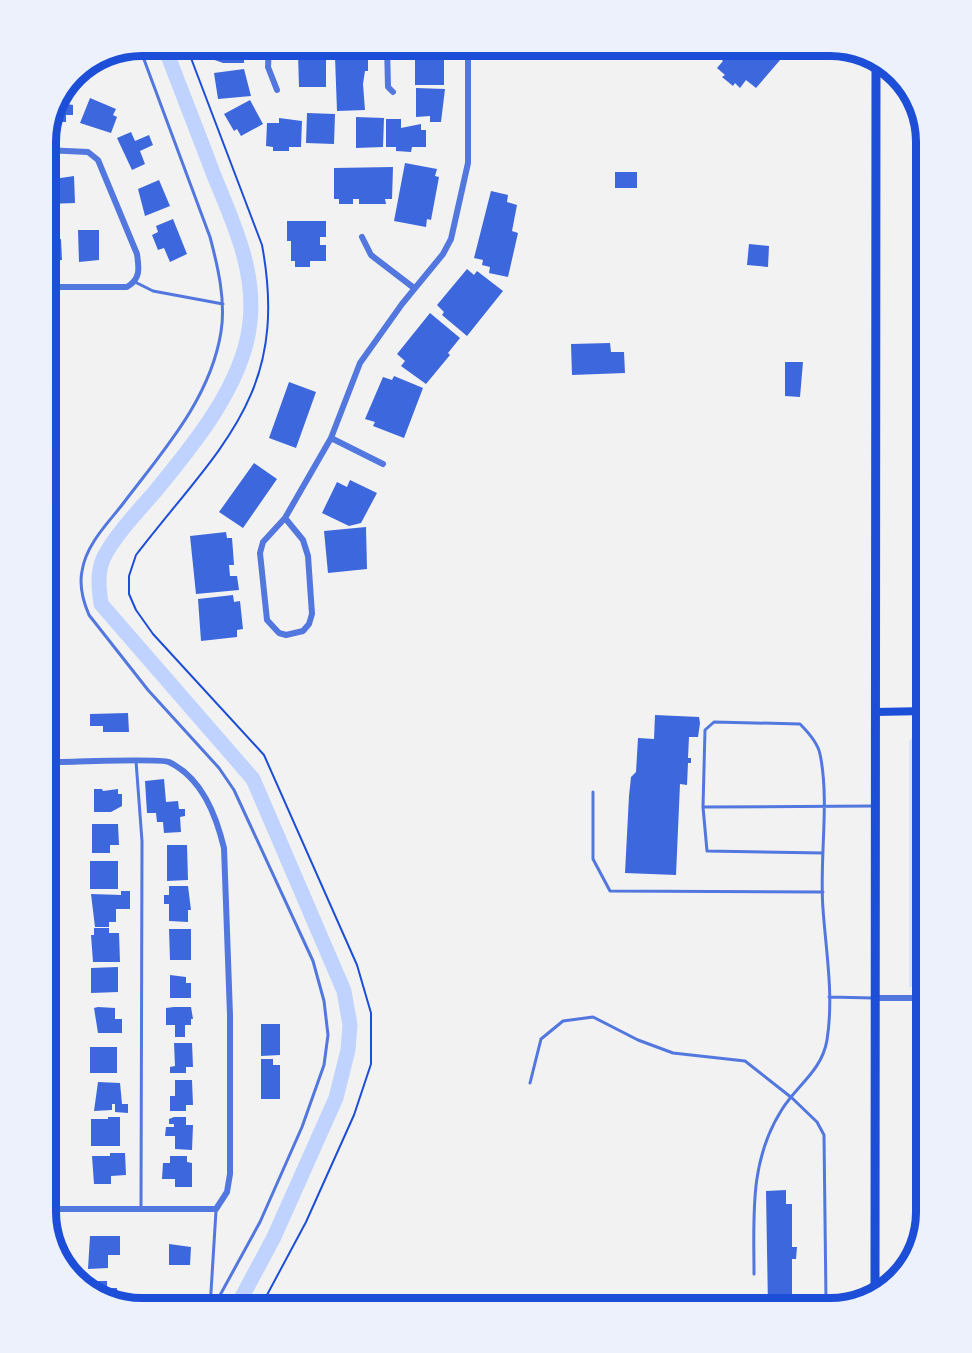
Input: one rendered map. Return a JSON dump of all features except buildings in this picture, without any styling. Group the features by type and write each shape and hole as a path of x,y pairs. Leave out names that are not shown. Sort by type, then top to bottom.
{"main road":[{"path":"875,1285 876,69"},
{"path":"875,712 916,711"}],"street":[{"path":"268,56 268,67 277,90"},
{"path":"387,56 388,87 393,92"},
{"path":"285,518 303,540 308,556 312,614 309,624 303,631 286,635 279,633 267,620 260,553 270,532 285,518 331,438 360,363 414,288 443,254 458,218 468,163 468,56"},
{"path":"56,151 88,152 98,160 137,254 139,270 135,282 127,287 56,287"},
{"path":"362,237 371,255 414,288"},
{"path":"331,438 383,464"},
{"path":"56,762 167,761 194,781 208,800 219,825 224,848 230,1015 230,1174 227,1192 216,1209 56,1209"},
{"path":"875,998 916,998"}],"lane":[{"path":"143,56 210,237 223,304 221,333 216,354 197,400 181,426 94,542 82,570 83,601 98,627 234,790 313,961 324,1000 328,1035 324,1065 302,1127 260,1222 218,1297"},
{"path":"135,282 153,291 223,304"},
{"path":"754,1274 754,1185 762,1150 781,1111 820,1063 827,1041 830,997 823,892 824,808 820,752 800,724 714,722 705,730 703,807 707,851 823,853"},
{"path":"136,761 142,841 141,1209"},
{"path":"593,792 593,859 610,891 823,892"},
{"path":"703,807 875,806"},
{"path":"830,997 875,998"},
{"path":"530,1083 541,1039 563,1020 593,1017 638,1040 673,1053 745,1061 818,1122 825,1135 826,1298"},
{"path":"212,1297 216,1209"}],"path":[{"path":"190,56 262,245 268,283 268,336 264,360 247,406 232,432 136,555 129,576 129,594 136,610 153,634 264,755 357,966 371,1013 371,1064 354,1115 306,1222 266,1297"}],"shaded area":[{"path":"916,734 916,987 909,987 909,741"}],"waterway":[{"path":"168,56 241,245 249,283 250,322 246,345 238,368 214,414 184,456 107,551 99,576 101,604 253,779 344,991 350,1025 348,1050 336,1098 274,1237 242,1297"}]}
